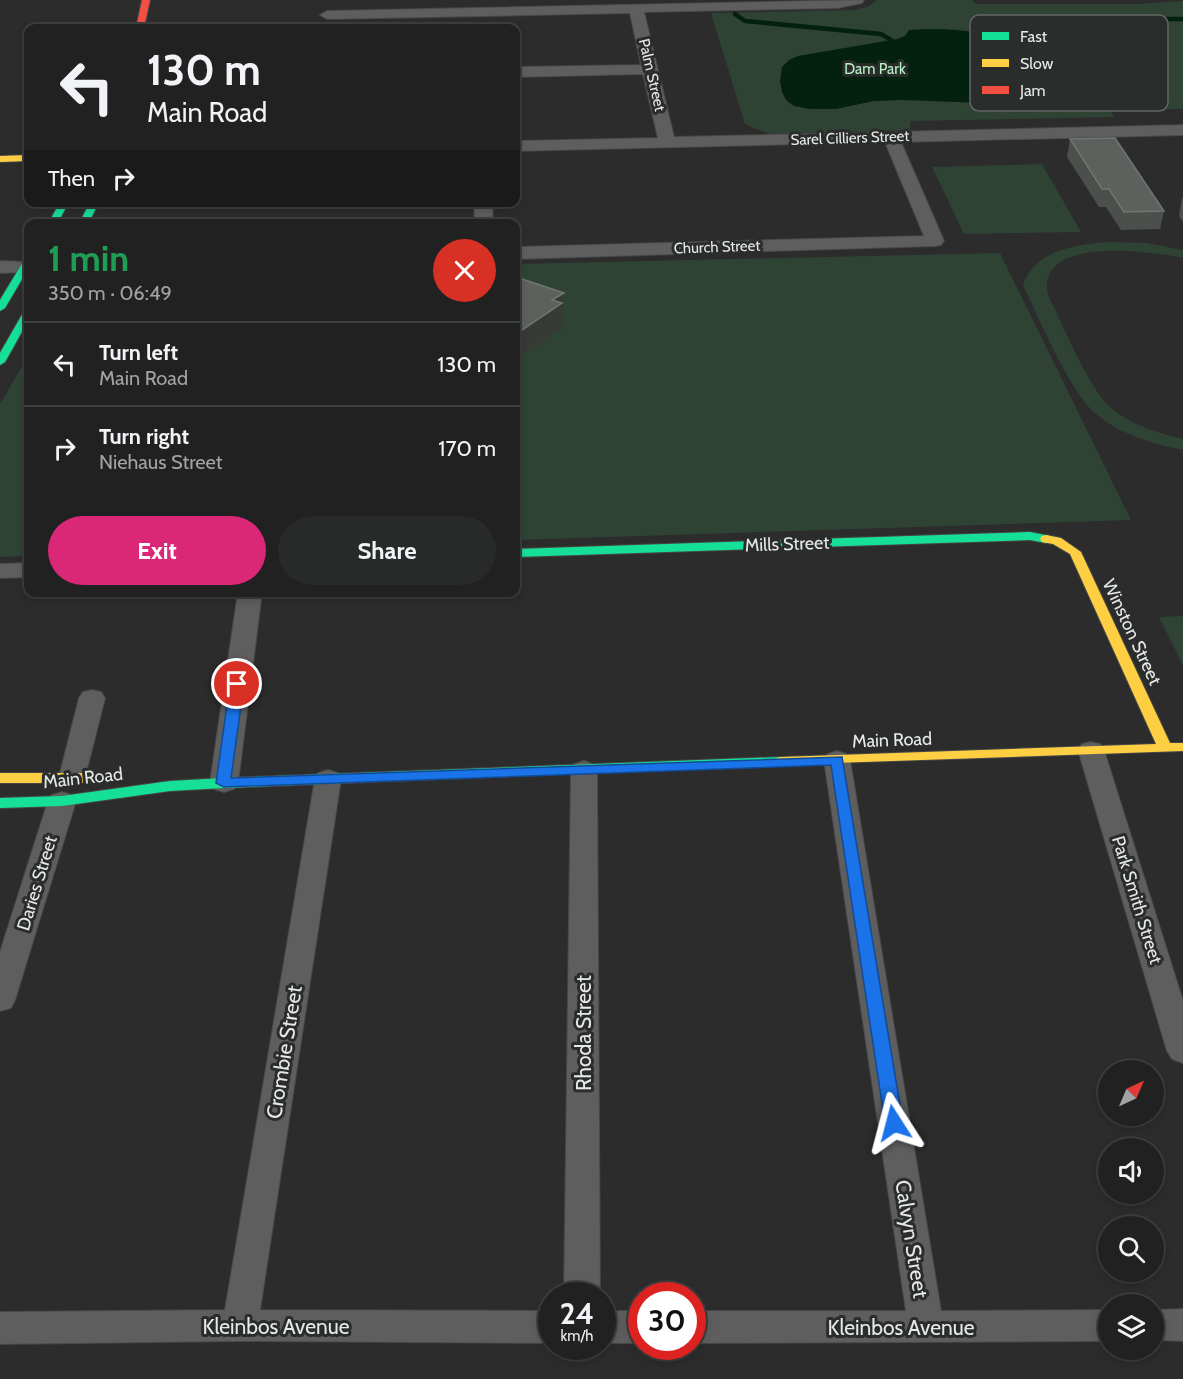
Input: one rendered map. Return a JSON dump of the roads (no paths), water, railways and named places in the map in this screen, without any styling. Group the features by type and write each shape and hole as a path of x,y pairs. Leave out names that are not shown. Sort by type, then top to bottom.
{"main road":[{"path":"141,24 146,0"},
{"path":"0,159 24,158"},
{"path":"0,308 24,270"},
{"path":"0,362 24,320"},
{"name":"Mills Street","path":"520,553 1030,536 1057,541"},
{"name":"Winston Street","path":"1057,541 1075,552 1165,747"},
{"name":"Main Road","path":"0,778 67,789 1183,747"},
{"name":"Main Road","path":"0,803 135,778 170,786"}],"street":[{"path":"327,14 636,8 719,3 838,4 856,1"},
{"name":"Palm Street","path":"636,8 667,143"},
{"path":"520,72 651,69"},
{"name":"Sarel Cilliers Street","path":"520,146 1183,130"},
{"name":"Church Street","path":"520,253 935,241 891,137"},
{"path":"0,267 24,265"},
{"path":"0,571 24,570"},
{"path":"224,783 249,597"},
{"name":"Daries Street","path":"0,1000 67,789 92,698"},
{"name":"Park Smith Street","path":"1091,750 1183,1051"},
{"name":"Calvyn Street","path":"837,760 926,1327"},
{"name":"Rhoda Street","path":"582,1282 584,770"},
{"name":"Crombie Street","path":"240,1325 328,779"},
{"name":"Kleinbos Avenue","path":"0,1328 240,1325 538,1327"},
{"path":"1164,1325 1183,1325"},
{"name":"Kleinbos Avenue","path":"706,1327 1098,1326"}],"waterway":[{"path":"735,14 745,21 881,34 891,40"},
{"path":"1168,19 1183,19"}],"park label":[{"name":"Dam Park","path":"875,69"}]}
